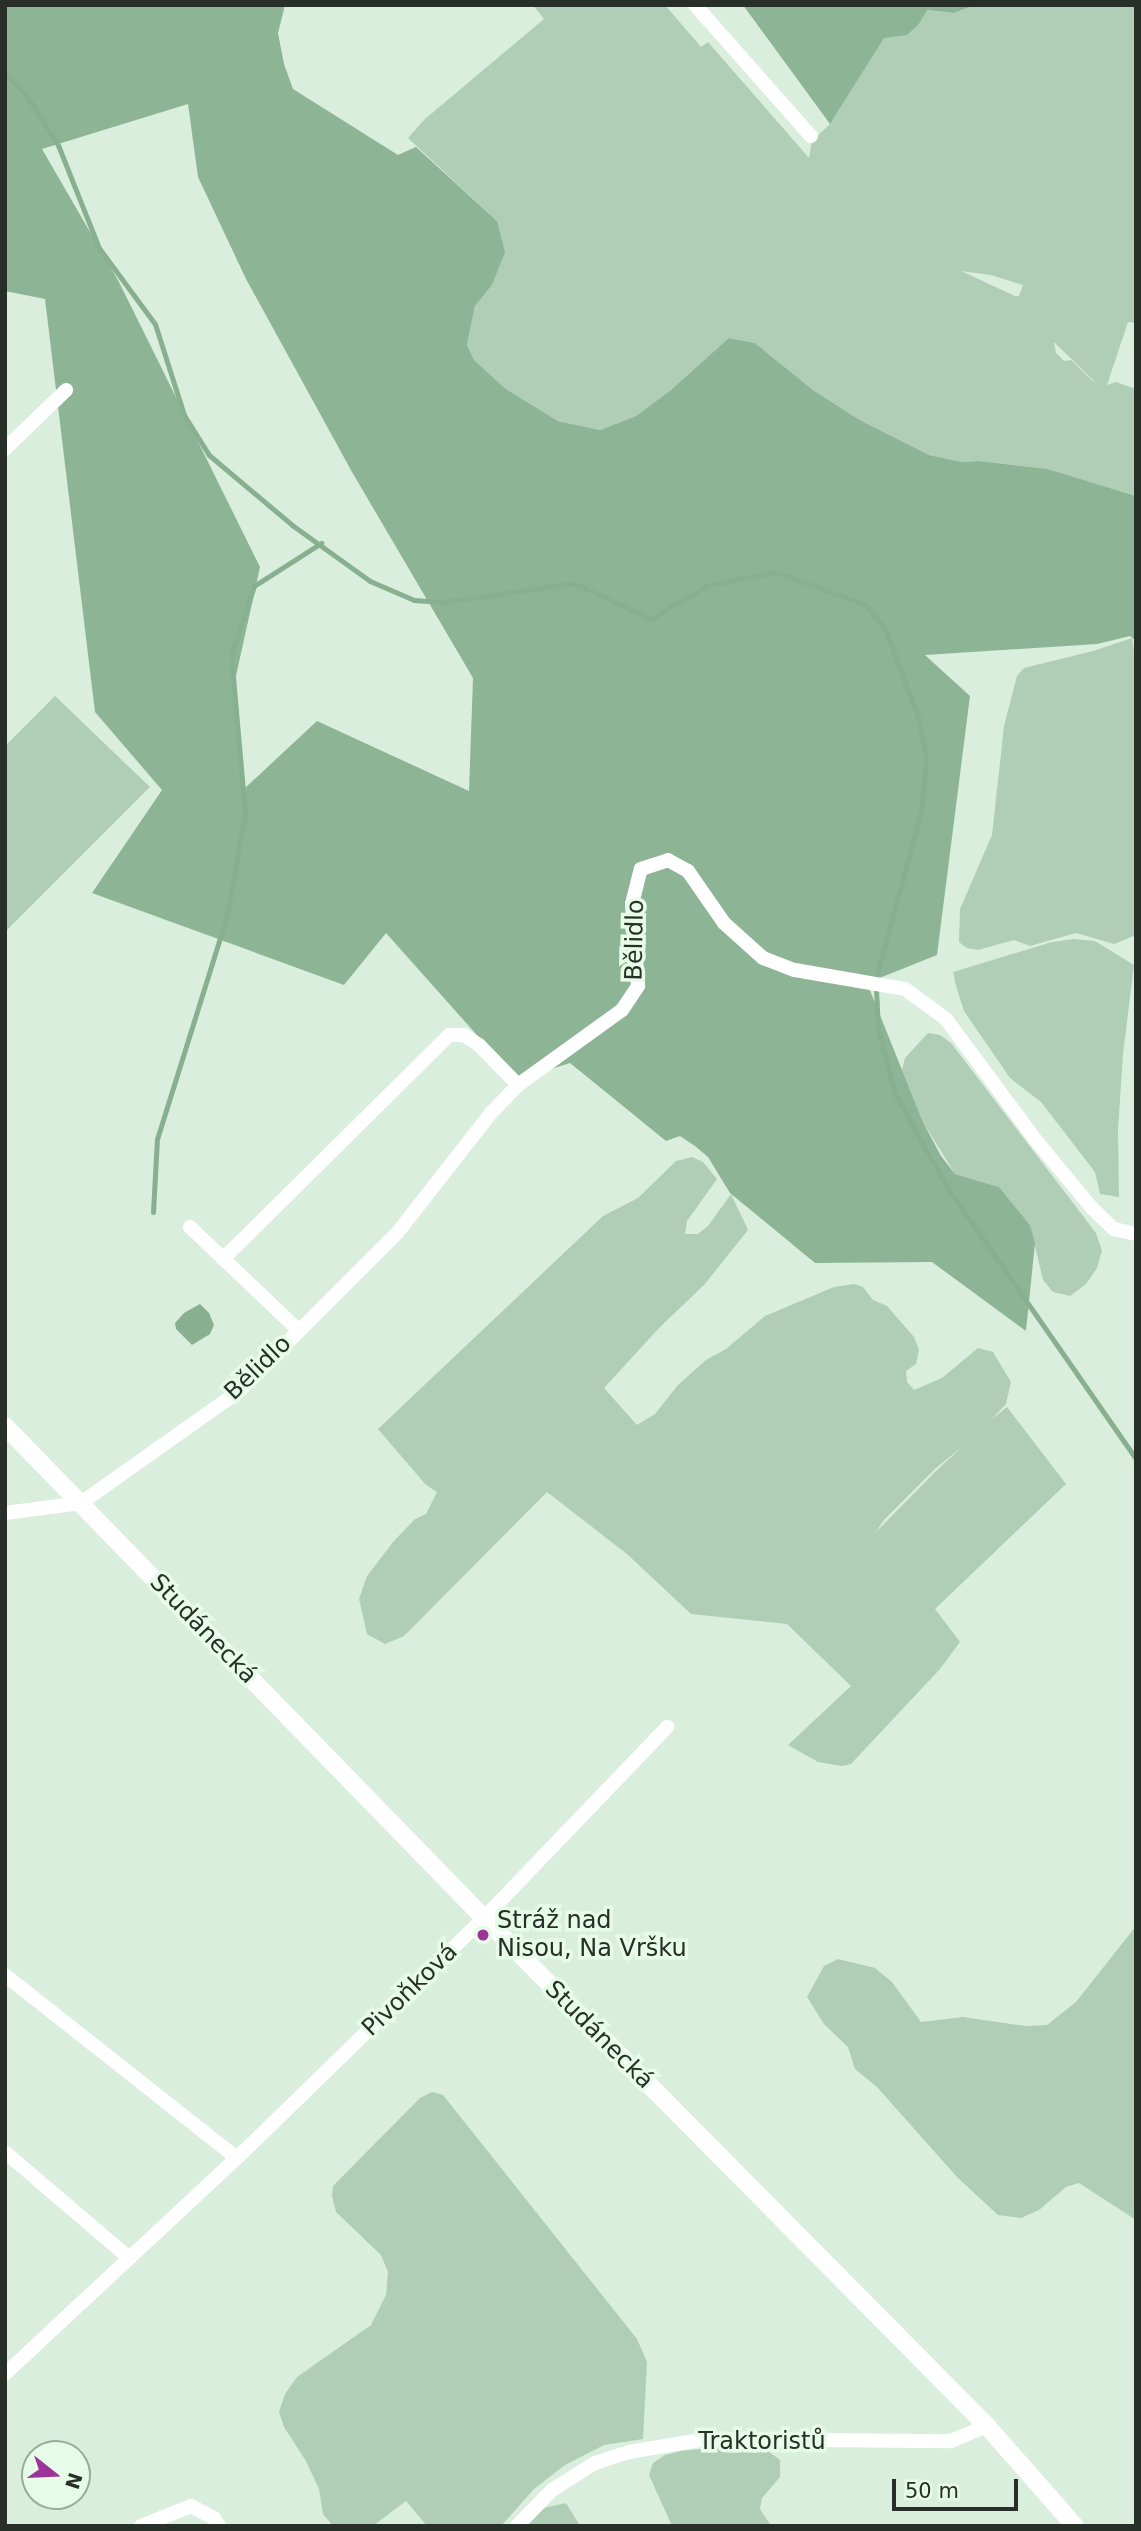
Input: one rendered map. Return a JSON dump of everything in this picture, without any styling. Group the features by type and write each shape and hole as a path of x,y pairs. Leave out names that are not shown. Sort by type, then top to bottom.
{"street":[{"path":"695,5 811,136"},
{"path":"5,449 66,390"},
{"name":"Bělidlo","path":"81,1503 238,1392 398,1232 491,1114 518,1085 622,1010 638,986 632,904 641,869 668,860 688,872 724,923 762,958 795,970 905,989 946,1019 1034,1138 1091,1208 1114,1228 1136,1234"},
{"path":"223,1259 449,1035 464,1035 479,1045 518,1085"},
{"path":"190,1227 298,1331"},
{"name":"Studánecká","path":"5,1426 484,1918 987,2427 1075,2526"},
{"path":"5,1513 81,1503"},
{"name":"Pivoňková","path":"5,2374 237,2158 484,1918 667,1727"},
{"path":"5,1975 237,2158"},
{"path":"5,2152 129,2258"},
{"name":"Traktoristů","path":"517,2526 552,2490 595,2463 629,2452 707,2439 951,2441 987,2427"},
{"path":"141,2526 191,2506 214,2518 219,2526"}],"shaded area":[{"path":"5,5 285,5 278,33 284,64 293,89 398,155 416,147 497,221 505,252 492,285 475,306 467,345 474,360 506,389 558,421 600,430 636,416 671,390 729,338 755,343 813,390 858,419 929,455 962,462 979,461 1048,469 1136,496 1136,641 1130,636 1097,644 925,655 970,696 937,955 867,983 923,1122 941,1156 955,1174 999,1187 1030,1225 1035,1243 1026,1331 932,1262 815,1263 730,1193 708,1157 695,1146 680,1136 666,1141 570,1063 517,1080 386,933 344,985 92,893 162,790 95,712 45,299 5,291","holes":["188,104 198,177 246,279 352,472 473,678 469,791 317,721 245,788 234,685 260,567 119,282 42,149"]},
{"path":"533,5 665,5 701,47 708,42 809,158 812,141 830,124 884,37 919,24 926,10 954,13 975,5 1136,5 1136,323 1128,322 1107,385 1116,382 1136,389 1136,496 1048,469 979,461 962,462 929,455 858,419 813,390 755,343 730,338 671,390 636,416 600,430 558,421 506,389 474,360 467,345 475,306 492,285 497,221 408,138 425,119 544,19","holes":["961,271 991,275 1023,285 1019,296 1015,296","1054,342 1095,382 1095,383 1071,360 1064,361 1056,353"]},
{"path":"743,5 975,5 954,13 927,10 919,24 907,35 884,38 830,124"},
{"path":"1132,638 1136,666 1136,935 1114,944 1076,933 1030,946 1014,940 978,950 967,948 959,942 960,909 992,835 1004,726 1017,676 1024,668"},
{"path":"55,696 150,787 5,932 5,746"},
{"path":"1074,939 1095,941 1134,965 1123,1054 1118,1130 1119,1197 1100,1194 1095,1172 1041,1102 1010,1078 964,1011 953,972 1052,942"},
{"path":"928,1033 940,1035 951,1043 1096,1233 1102,1251 1097,1268 1086,1284 1070,1296 1053,1292 1043,1280 1030,1225 999,1187 955,1174 923,1122 902,1070 905,1058"},
{"path":"692,1157 703,1162 717,1179 687,1221 685,1234 698,1234 708,1226 731,1194 748,1230 704,1285 660,1327 604,1388 637,1425 655,1414 678,1385 706,1360 726,1349 765,1316 834,1287 854,1284 863,1287 873,1300 887,1306 914,1337 919,1350 916,1364 906,1371 907,1382 914,1390 942,1378 978,1348 993,1352 1011,1382 1006,1404 991,1420 1007,1407 1066,1484 935,1609 960,1642 940,1669 851,1764 842,1766 818,1762 788,1745 851,1686 787,1624 691,1614 627,1554 547,1492 404,1636 385,1644 367,1634 359,1599 367,1576 394,1541 415,1519 426,1514 437,1492 426,1485 378,1429 603,1216 638,1198 676,1161","holes":["963,1446 875,1533 884,1520 936,1468"]},
{"path":"200,1304 209,1313 214,1325 210,1334 192,1345 176,1329 175,1323 184,1313"},
{"path":"1136,1926 1136,2220 1079,2183 1066,2187 1039,2210 1021,2218 998,2215 957,2177 877,2087 855,2069 848,2047 824,2024 807,1997 824,1966 838,1959 875,1968 892,1982 921,2022 963,2017 1025,2026 1047,2025 1076,2002"},
{"path":"432,2092 443,2095 637,2339 647,2362 643,2439 604,2445 565,2465 534,2489 501,2526 427,2526 406,2501 373,2526 333,2526 323,2514 319,2489 306,2461 284,2427 279,2412 285,2394 297,2377 371,2325 386,2295 388,2272 381,2255 336,2212 332,2196 333,2186 420,2098"},
{"path":"732,2446 765,2449 780,2460 780,2477 762,2498 760,2509 771,2526 672,2526 649,2475 653,2463 665,2455 681,2451"},
{"path":"566,2503 580,2526 526,2526 544,2508"}],"waterway":[{"path":"5,74 27,96 58,145 99,248 155,324 184,415 209,455 292,525 370,581 414,600 445,602 574,583 650,619 708,585 776,572 866,605 885,629 918,717 926,758 921,812 875,981"},
{"path":"153,1212 157,1139 226,919 245,814 231,655 254,586 321,543"},
{"path":"876,989 878,1030 895,1094 947,1187 1136,1459"}],"place":[{"name":"Stráž nad Nisou, Na Vršku","path":"483,1935"}]}
